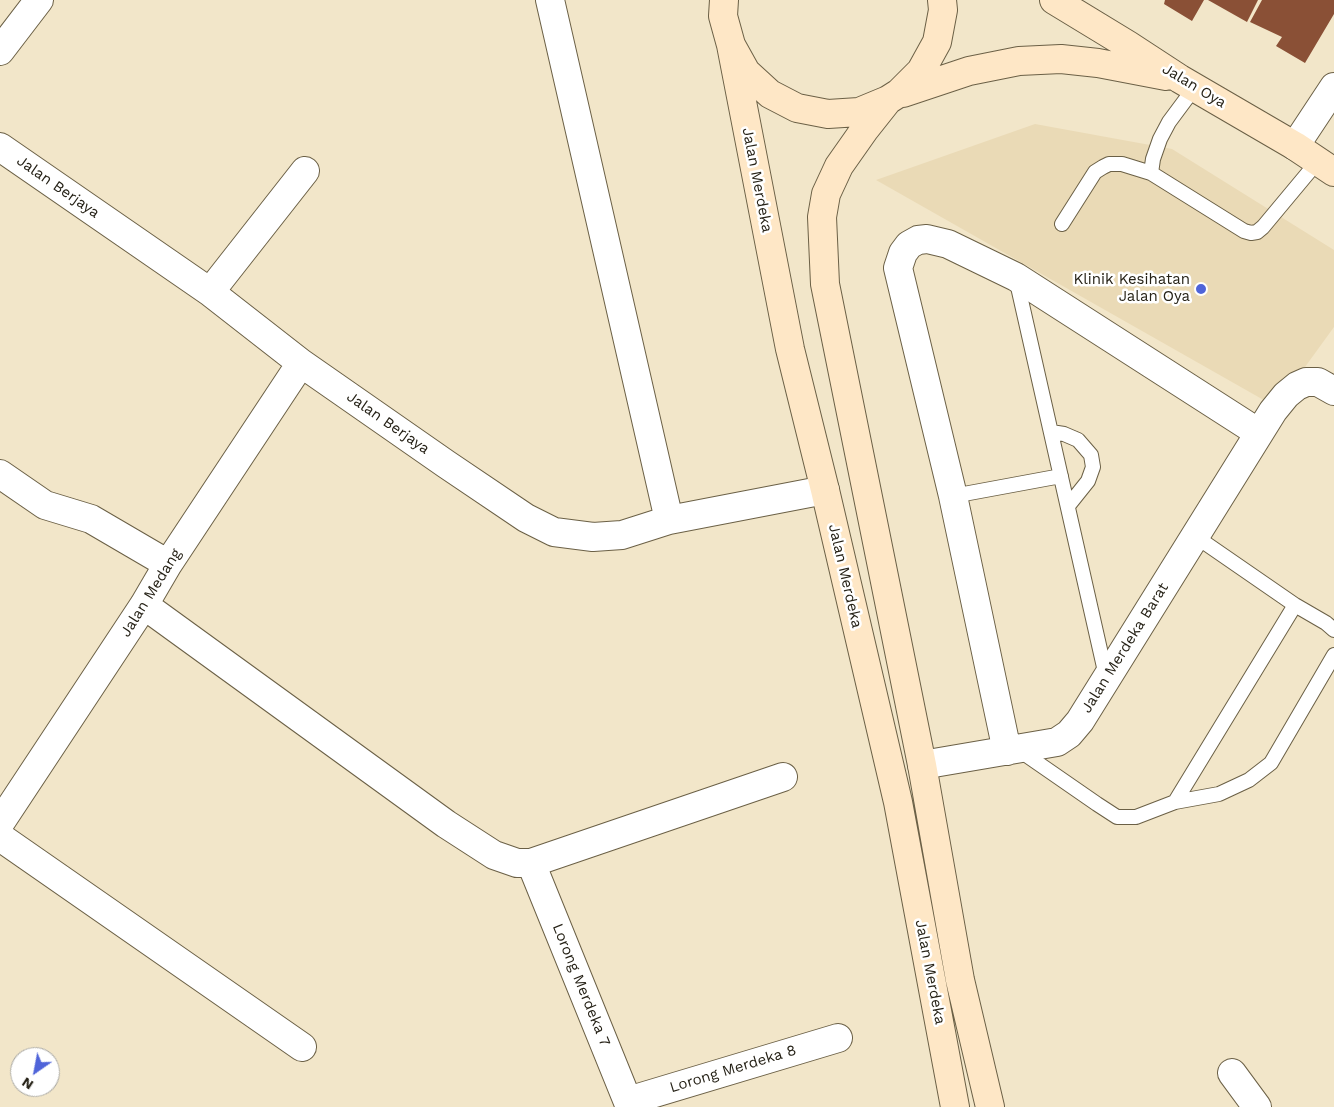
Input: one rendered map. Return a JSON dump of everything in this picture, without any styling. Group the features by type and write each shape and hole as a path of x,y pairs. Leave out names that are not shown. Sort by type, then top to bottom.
{"main road":[{"path":"724,0 723,16 731,45 746,72 770,94 797,108 828,114 859,112 900,94 969,71 1019,61 1061,59 1106,64 1188,83"},
{"name":"Jalan Merdeka","path":"942,0 943,10 937,42 921,70 893,97 865,129 839,166 826,194 822,217 823,246 825,284 922,765 960,980 990,1107"},
{"name":"Jalan Oya","path":"1054,0 1326,166"},
{"name":"Jalan Merdeka","path":"731,45 790,349 898,802 955,1107"}],"street":[{"path":"0,51 40,0"},
{"path":"550,0 669,520"},
{"path":"1295,146 1334,87"},
{"name":"Jalan Berjaya","path":"0,147 210,292 301,362 526,518 554,532 593,537 622,535 669,520 825,490"},
{"path":"210,292 305,171"},
{"path":"1013,750 898,268 903,254 909,245 918,240 927,239 948,244 1016,277 1258,433"},
{"name":"Jalan Medang","path":"4,807 144,605 168,564 301,362"},
{"name":"Jalan Merdeka Barat","path":"922,765 1057,742 1068,734 1080,721 1273,411 1286,395 1297,386 1306,382 1318,382 1334,391"},
{"path":"0,474 45,505 91,519 168,564"},
{"path":"144,605 446,824 494,855 517,863 531,863 783,778"},
{"path":"0,837 302,1046"},
{"name":"Lorong Merdeka 7","path":"531,863 629,1104"},
{"name":"Lorong Merdeka 8","path":"629,1104 838,1038"},
{"path":"1232,1073 1257,1107"}],"lane":[{"path":"1151,173 1153,159 1160,139 1188,83"},
{"path":"1062,224 1095,172 1109,164 1122,164 1151,173 1244,231 1257,232 1326,166"},
{"path":"1016,277 1106,678"},
{"path":"1051,432 1064,434 1078,440 1091,455 1093,467 1088,481 1068,506"},
{"path":"953,496 1061,476"},
{"path":"1195,536 1334,630"},
{"path":"1175,802 1295,605"},
{"path":"1013,750 1117,816 1136,817 1175,802 1219,794 1249,780 1271,763 1334,656"}],"shaded area":[{"name":"Klinik Kesihatan Jalan Oya","path":"1035,124 1172,149 1334,250 1334,327 1276,407 876,180"}],"building":[{"path":"1165,0 1204,0 1192,21 1164,4"},
{"path":"1208,0 1258,0 1247,22"},
{"path":"1262,0 1334,0 1334,14 1305,63 1276,46 1282,37 1250,22"}],"place":[{"name":"Klinik Kesihatan Jalan Oya","path":"1201,289"}]}
